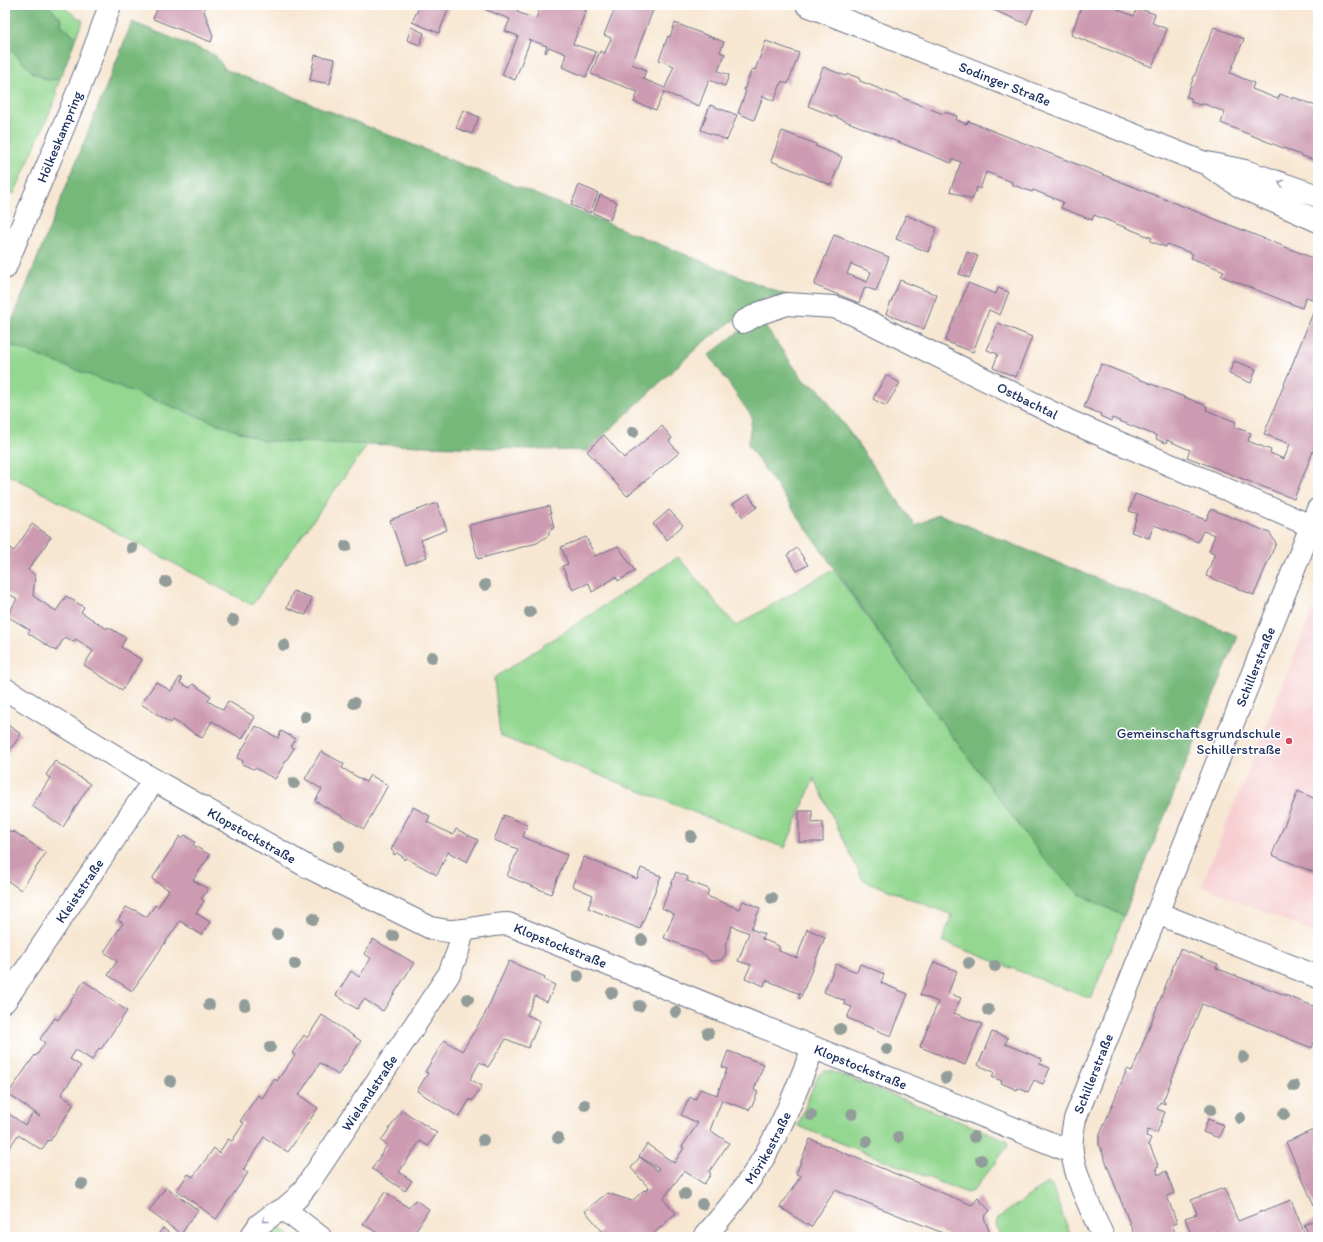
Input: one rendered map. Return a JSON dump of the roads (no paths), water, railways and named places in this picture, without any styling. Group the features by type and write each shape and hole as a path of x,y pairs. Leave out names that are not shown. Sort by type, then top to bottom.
{"street":[{"name":"Hölkeskampring","path":"5,268 75,98 110,5"},
{"name":"Sodinger Straße","path":"807,5 1202,162 1245,171 1318,196"},
{"name":"Sodinger Straße","path":"1202,162 1241,187 1318,221"},
{"name":"Ostbachtal","path":"743,322 787,304 834,307 853,314 1069,421 1314,518"},
{"name":"Schillerstraße","path":"1103,1237 1081,1187 1072,1152 1072,1135 1075,1119 1314,518"},
{"name":"Klopstockstraße","path":"5,689 154,780 308,867 431,928 448,931 463,930 494,924 508,924 1072,1152"},
{"name":"Kleiststraße","path":"5,1001 154,780"},
{"path":"1157,914 1318,977"},
{"name":"Wielandstraße","path":"251,1237 260,1225 272,1215 284,1209 297,1198 308,1184 449,974 458,951 463,930"},
{"name":"Mörikestraße","path":"704,1237 734,1202 771,1146 813,1048"},
{"path":"284,1209 315,1236"}],"place":[{"name":"Gemeinschaftsgrundschule Schillerstraße","path":"1289,741"}]}
